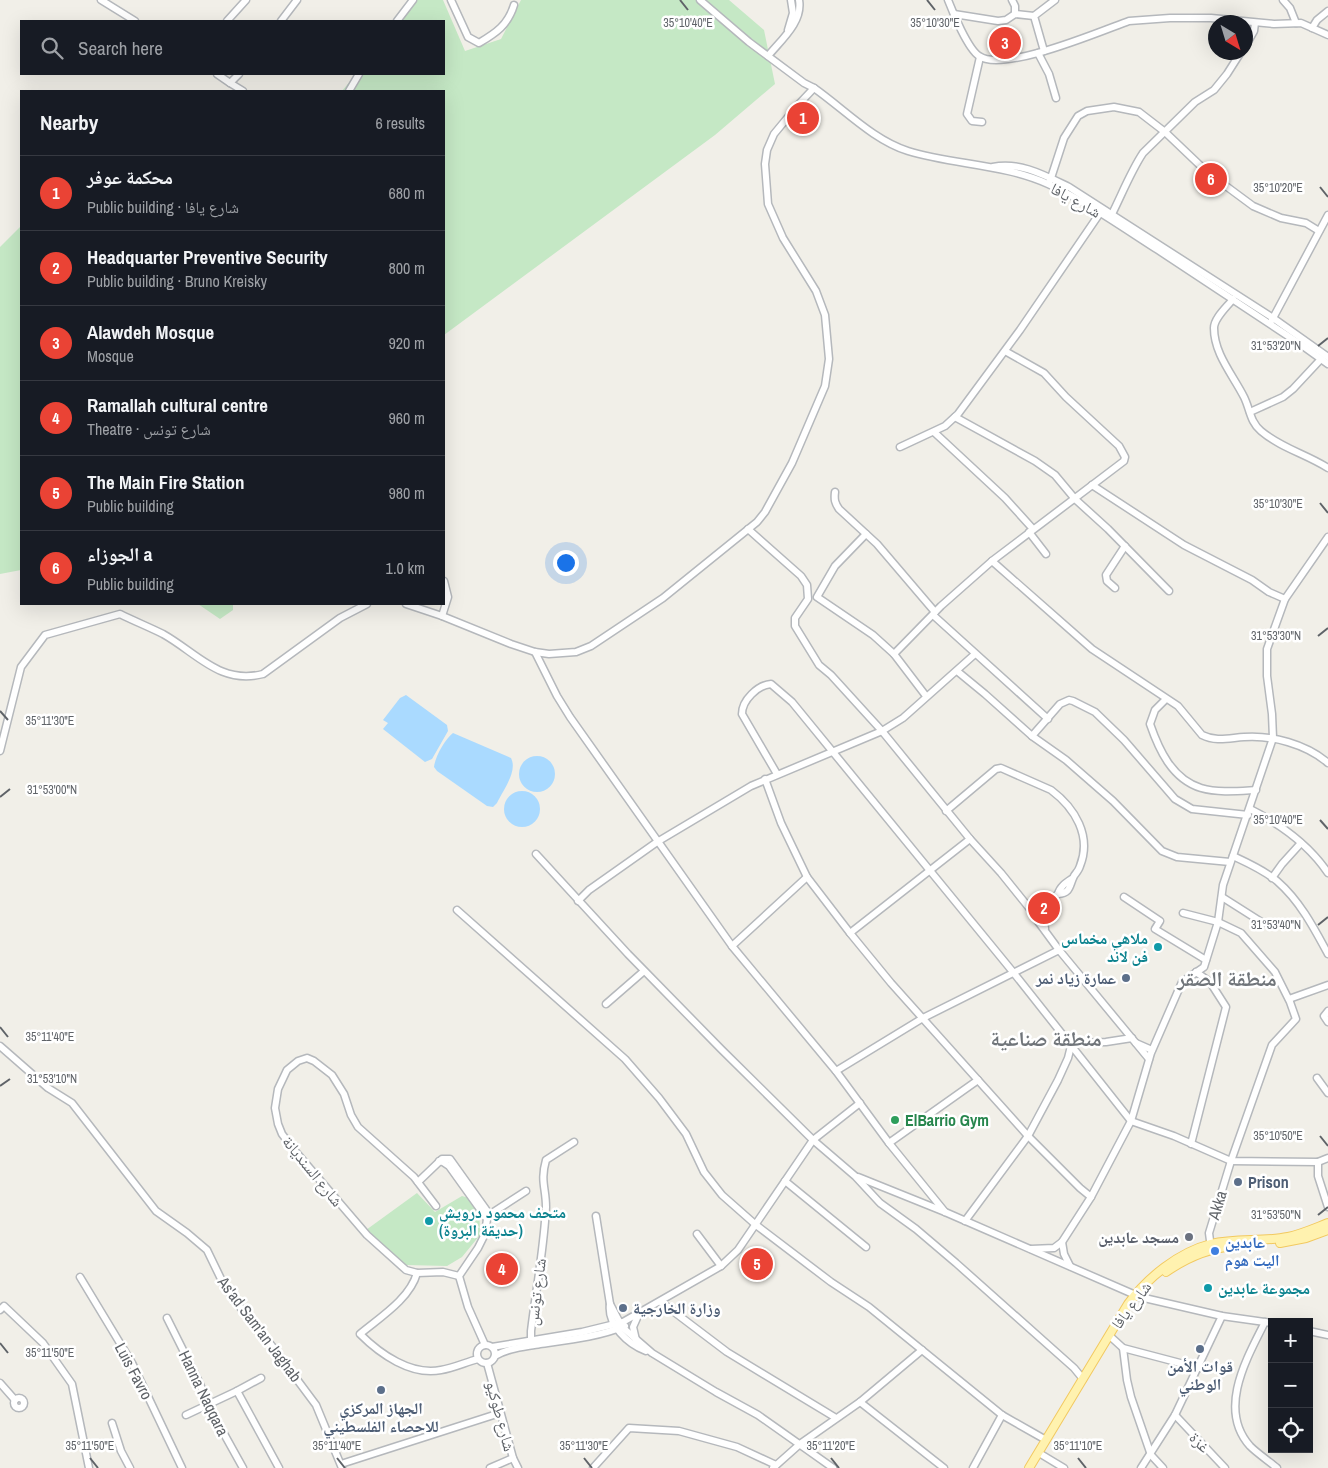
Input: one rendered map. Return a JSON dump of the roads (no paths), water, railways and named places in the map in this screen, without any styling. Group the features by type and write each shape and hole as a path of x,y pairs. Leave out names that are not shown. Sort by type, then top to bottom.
{"main road":[{"name":"شارع يافا","path":"1035,1468 1046,1440 1083,1379 1151,1279 1171,1263 1187,1254 1241,1240 1287,1237 1328,1223"},
{"name":"شارع يافا","path":"1210,1247 1290,1242 1328,1230"},
{"name":"شارع يافا","path":"1029,1468 1041,1454 1138,1296"}],"street":[{"path":"101,0 133,20"},
{"path":"228,20 246,0"},
{"path":"283,20 297,0"},
{"path":"398,20 413,0"},
{"path":"451,0 468,37 479,43 496,32 511,17 514,5"},
{"name":"شارع يافا","path":"700,0 768,56 864,126 885,139 906,150 1050,181 1233,299 1271,321 1324,358 1328,364"},
{"path":"788,31 793,13 791,0"},
{"path":"768,56 794,24 799,14 799,0"},
{"path":"948,0 974,53 991,60 1014,59 1041,52 1129,21 1170,18 1212,18 1255,23 1301,23 1328,35"},
{"path":"1012,0 1015,6 1015,14"},
{"path":"954,14 998,21 1006,20 1015,14 1034,16 1055,0"},
{"path":"1283,0 1290,8 1296,23"},
{"path":"1312,28 1317,20 1328,11"},
{"path":"1034,16 1041,52 1056,98"},
{"path":"1253,33 1255,23"},
{"path":"980,57 967,114 972,121 982,122"},
{"path":"1112,214 1137,162 1153,142 1195,102 1214,90 1236,60"},
{"path":"218,75 241,90"},
{"path":"230,83 238,75"},
{"path":"350,90 358,75"},
{"path":"409,605 534,652 549,654 576,652 591,646 663,598 757,522 792,463 825,386 828,360 826,315 816,292 783,238 768,204 765,164 774,134 814,88"},
{"path":"1319,231 1306,223 1281,218 1252,206 1207,172 1165,132 1138,112 1114,106 1087,111 1078,116 1064,138 1050,181 1112,214 1271,321 1328,215"},
{"path":"900,446 934,432 945,426 955,417 1005,351 1100,213"},
{"path":"1233,299 1216,320 1214,326 1219,352 1246,399 1253,421 1260,430 1279,444 1328,468"},
{"path":"894,654 992,561 1124,461 1124,453 1044,373 1005,351"},
{"path":"1250,412 1283,398 1324,358"},
{"path":"955,417 1035,461 1055,475 1075,499 1169,590"},
{"path":"934,432 1005,498 1046,554"},
{"path":"1092,485 1190,548 1285,599"},
{"path":"836,492 835,504 900,570 934,614 1048,718"},
{"path":"748,529 801,576 807,585 808,599 795,618 795,626 819,664 882,731 946,811 1036,912 1059,950 1137,1047 1149,1059"},
{"path":"866,534 835,566 817,597 873,635 894,654 926,696"},
{"path":"1031,1249 1054,1248 1062,1242 1091,1197 1131,1121 1152,1050 1182,982 1204,967 1218,922 1223,885 1273,738 1267,676 1268,649 1285,599 1328,537"},
{"path":"1115,588 1107,581 1106,575 1124,546"},
{"path":"992,561 1092,649 1178,706 1202,735 1224,740 1243,737 1273,738 1317,754 1328,763"},
{"path":"442,616 448,597 445,585"},
{"path":"0,751 21,667 45,635 120,614 163,634 227,675 253,677 263,674 340,618 365,605"},
{"path":"534,652 570,717 732,946 836,1071 889,1143 945,1212"},
{"path":"578,901 590,890 657,842 765,779 882,731 903,718 976,654"},
{"path":"957,671 992,699 1032,736 1066,760 1104,793 1162,850 1177,857 1230,862"},
{"path":"777,774 742,714 742,707 747,700 762,686 772,684 792,702 1013,972 1131,1121 1231,1162 1318,1162 1328,1158"},
{"path":"1166,699 1155,710 1150,724 1164,757 1175,773 1200,788 1227,791 1256,790"},
{"path":"1032,736 1060,704 1073,700 1095,712 1124,740 1174,799 1192,810 1249,812 1278,824 1315,855 1328,873"},
{"path":"946,811 996,769 1001,768 1050,790 1058,796 1080,823 1084,846 1082,859 1079,869 1073,878 1064,884 1058,894 1036,912"},
{"path":"765,779 781,823 807,877 850,933 891,983 1028,1136 1091,1197"},
{"path":"850,933 970,839"},
{"path":"1272,878 1301,843"},
{"path":"536,854 578,901 720,1049 813,1140 855,1176 880,1203 916,1229 956,1262 1074,1368 1083,1379"},
{"path":"1233,856 1272,878 1282,886 1307,916 1328,954"},
{"path":"732,946 807,877"},
{"path":"1124,897 1160,921 1155,929 1206,960"},
{"path":"1222,897 1263,923"},
{"path":"1036,912 1044,905"},
{"path":"457,910 625,1058 686,1134 704,1172 722,1195 756,1225 831,1282 869,1307 1002,1415 1046,1440"},
{"path":"1183,913 1218,922 1241,933 1275,972 1289,999 1328,985"},
{"path":"836,1071 923,1018 1059,950"},
{"path":"606,1004 644,970"},
{"path":"1191,1144 1226,1007 1210,982 1196,972"},
{"name":"Akka","path":"1210,1247 1209,1233 1231,1162 1272,1045 1296,1019 1289,999"},
{"path":"1328,1011 1324,1016 1328,1022"},
{"path":"1071,1046 1078,1043 1134,1041 1152,1050"},
{"name":"As'ad Sam'an Jaghab","path":"0,1046 48,1088 72,1103 156,1211 207,1250 222,1281 235,1301 316,1405 342,1466"},
{"path":"965,1221 1028,1136 1058,1080 1071,1046"},
{"name":"شارع السنديانة","path":"417,1273 406,1270 367,1235 282,1134 276,1115 276,1098 287,1070 298,1060 307,1058 332,1075 344,1094 350,1116 358,1127 418,1182 436,1206"},
{"path":"1317,1078 1328,1092"},
{"path":"889,1143 978,1080"},
{"path":"618,1326 721,1266 738,1250 813,1140 860,1103"},
{"name":"شارع تونس","path":"531,1340 546,1204 542,1184 543,1171 546,1160 574,1142"},
{"path":"418,1182 439,1161 444,1162 488,1217"},
{"path":"1318,1162 1318,1176 1328,1207"},
{"path":"855,1176 945,1212 1138,1296 1222,1316 1268,1323 1243,1366 1237,1387 1236,1413 1240,1430 1250,1446 1277,1468"},
{"path":"786,1181 866,1247"},
{"path":"459,1276 485,1234 488,1217 526,1191"},
{"path":"596,1216 612,1312 618,1326 629,1342"},
{"path":"698,1234 721,1266"},
{"path":"1062,1242 1064,1254 1070,1266"},
{"path":"459,1276 443,1272 417,1273 407,1294 360,1334 372,1347 388,1358 428,1371 442,1370 478,1359 487,1363 492,1361 495,1356 515,1348 618,1326 637,1318 661,1302"},
{"path":"459,1276 468,1307 495,1356"},
{"name":"Luis Favro","path":"80,1277 132,1364 182,1468"},
{"path":"661,1302 727,1352 836,1418"},
{"path":"2,1308 43,1343 72,1384 88,1467"},
{"path":"603,1330 612,1312"},
{"path":"612,1312 630,1319"},
{"path":"1142,1468 1175,1415 1199,1368 1222,1316"},
{"name":"Hanna Naqqara","path":"167,1318 200,1384 208,1405 243,1468"},
{"path":"636,1341 632,1330 637,1318"},
{"path":"618,1326 652,1353 716,1392 758,1414 833,1468"},
{"path":"478,1359 478,1350 488,1346 603,1330 652,1353"},
{"path":"1313,1332 1328,1335"},
{"path":"1112,1338 1123,1348 1199,1368"},
{"path":"1123,1348 1131,1397 1151,1455 1163,1468"},
{"path":"592,1468 630,1428 679,1431 738,1447 775,1466 800,1444 860,1402 922,1350"},
{"name":"شارع طوكيو","path":"487,1363 513,1458 518,1468"},
{"path":"186,1415 261,1378"},
{"path":"0,1383 15,1400"},
{"path":"237,1391 279,1468"},
{"path":"860,1402 944,1468"},
{"path":"342,1466 500,1413"},
{"path":"973,1468 1002,1415"},
{"name":"غزة","path":"1175,1415 1226,1468"},
{"path":"112,1423 121,1450 130,1468"},
{"path":"1041,1454 1064,1468"},
{"path":"490,1468 513,1458"}],"water":[{"path":"406,695 447,725 448,731 432,759 425,762 383,729 388,723 383,720 400,698"},
{"path":"453,733 511,758 513,769 511,775 497,803 493,807 487,806 434,767 441,748"},
{"path":"537,756 550,761 555,774 550,787 537,792 524,787 519,774 524,761"},
{"path":"522,791 535,796 540,809 535,822 522,827 509,822 504,809 509,796"}],"place":[{"name":"Alawdeh Mosque","path":"1005,43"},
{"name":"محكمة عوفر","path":"803,118"},
{"name":"الجوزاء a","path":"1211,179"},
{"name":"Headquarter Preventive Security","path":"1044,908"},
{"name":"ملاهي مخماس فن لاند","path":"1158,947"},
{"name":"عمارة زياد نمر","path":"1126,978"},
{"name":"ElBarrio Gym","path":"895,1120"},
{"name":"Prison","path":"1238,1182"},
{"name":"متحف محمود درويش (حديقة البروة)","path":"429,1221"},
{"name":"مسجد عابدين","path":"1189,1237"},
{"name":"عابدين اليت هوم","path":"1215,1251"},
{"name":"The Main Fire Station","path":"757,1264"},
{"name":"Ramallah cultural centre","path":"502,1269"},
{"name":"مجموعة عابدين","path":"1208,1288"},
{"name":"وزارة الخارجية","path":"623,1308"},
{"name":"قوات الأمن الوطني","path":"1200,1349"},
{"name":"الجهاز المركزي للاحصاء الفلسطيني","path":"381,1390"}],"district":[{"name":"منطقة الصقر","path":"1227,979"},
{"name":"منطقة صناعية","path":"1046,1039"}]}
